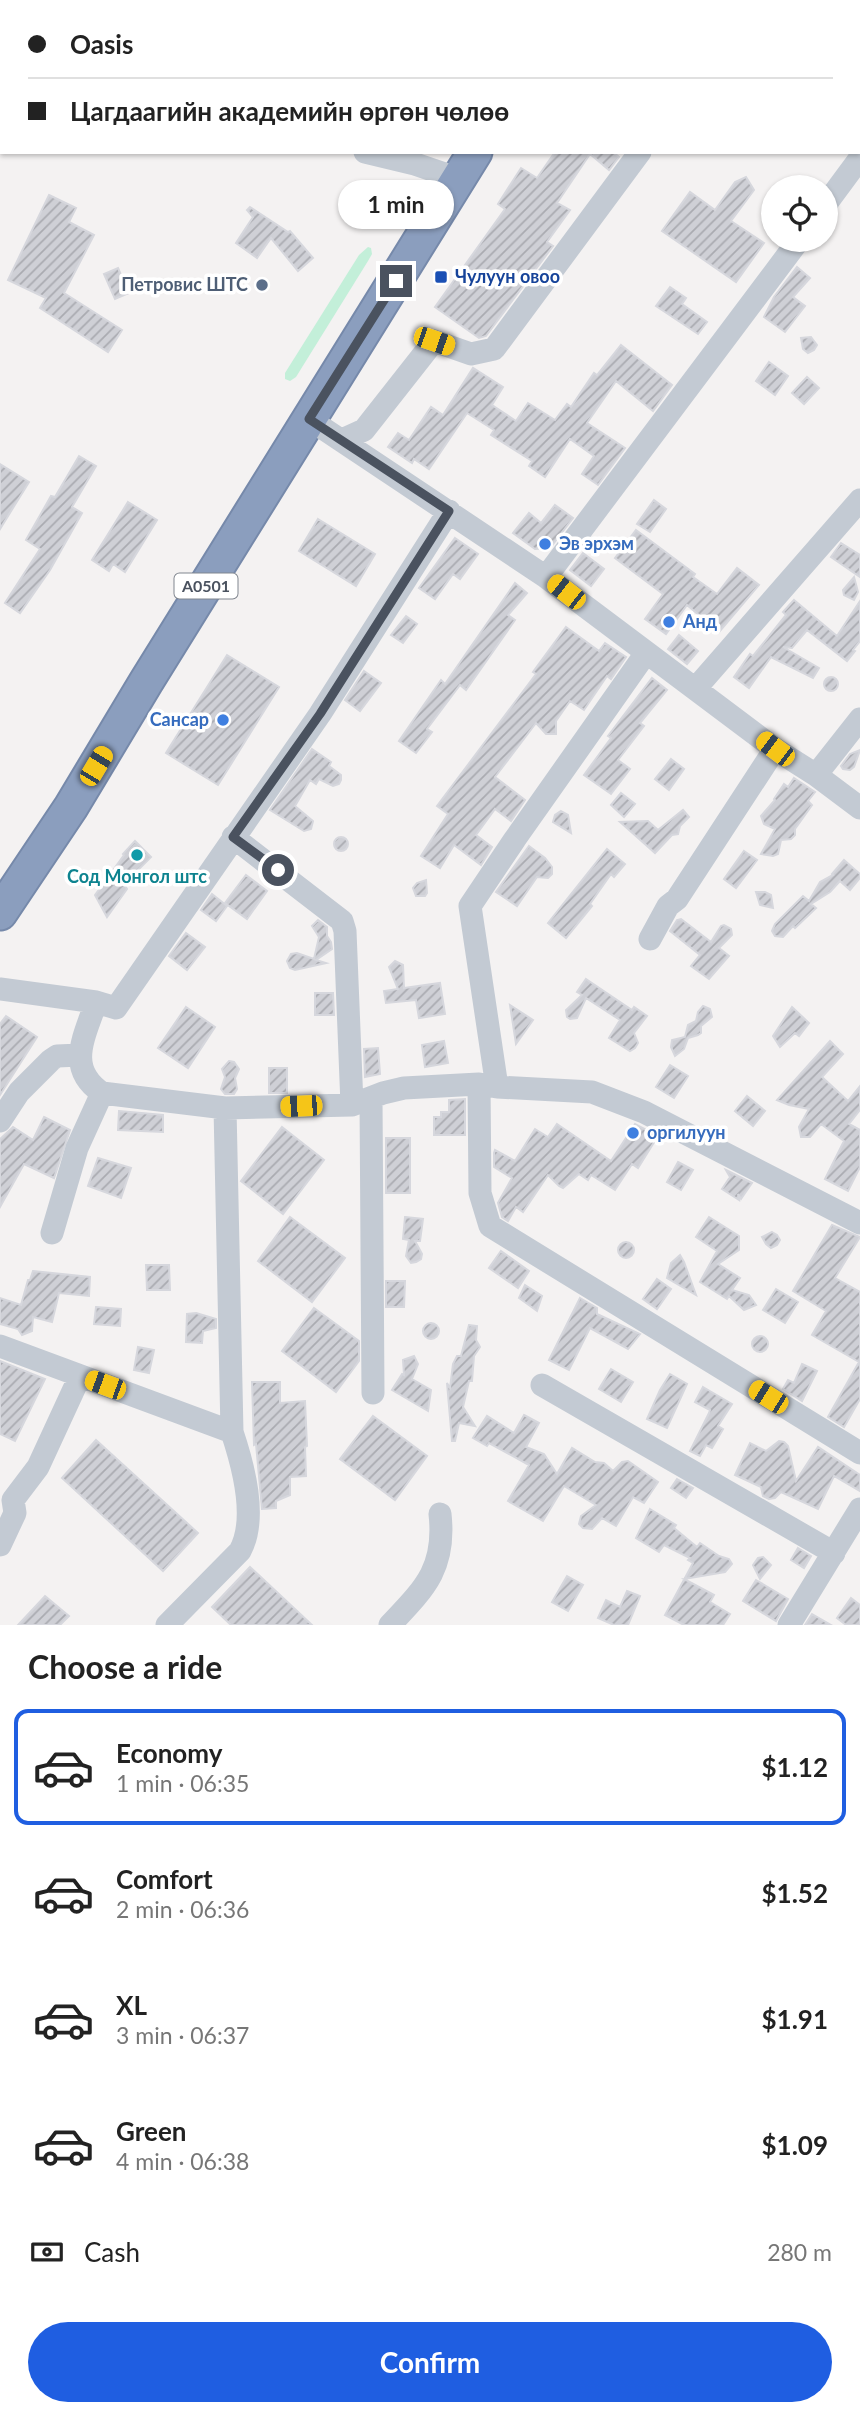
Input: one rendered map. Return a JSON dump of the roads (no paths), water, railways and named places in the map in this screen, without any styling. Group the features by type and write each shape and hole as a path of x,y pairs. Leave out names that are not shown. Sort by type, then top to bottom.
{"highway":[{"name":"A0501","path":"0,913 71,807 145,682 467,165"}],"street":[{"path":"382,154 467,165"},
{"path":"342,440 364,430 434,341 471,354 494,349 639,154"},
{"path":"838,188 860,158"},
{"path":"547,577 790,252"},
{"path":"309,419 547,577 775,749 860,808"},
{"path":"696,688 860,500"},
{"path":"0,989 96,1002 116,1008 320,714 449,511"},
{"path":"646,653 470,906 488,1085 480,1193 490,1226 860,1454"},
{"path":"816,775 860,719"},
{"path":"650,939 668,906 677,899 775,749"},
{"path":"233,837 342,921 345,931 361,1102 373,1393"},
{"path":"96,1002 80,1055 80,1066 92,1087 102,1093 225,1108 361,1102 404,1088 488,1085 592,1092 644,1112 860,1223"},
{"path":"0,1121 19,1092 51,1060 57,1056 80,1055"},
{"path":"52,1233 77,1148 102,1093"},
{"path":"167,1625 240,1551 248,1526 244,1475 232,1432 225,1108"},
{"path":"0,1346 232,1432"},
{"path":"0,1545 15,1513 13,1500 38,1467 80,1376"},
{"path":"542,1385 834,1553"},
{"path":"789,1625 860,1509"},
{"path":"390,1625 415,1598 434,1571 443,1539 440,1514"}],"place":[{"name":"Чулуун овоо","path":"441,277"},
{"name":"Петровис ШТС","path":"262,285"},
{"name":"Эв эрхэм","path":"545,544"},
{"name":"Анд","path":"669,622"},
{"name":"Сансар","path":"223,720"},
{"name":"Сод Монгол штс","path":"137,855"},
{"name":"оргилуун","path":"633,1133"}]}
